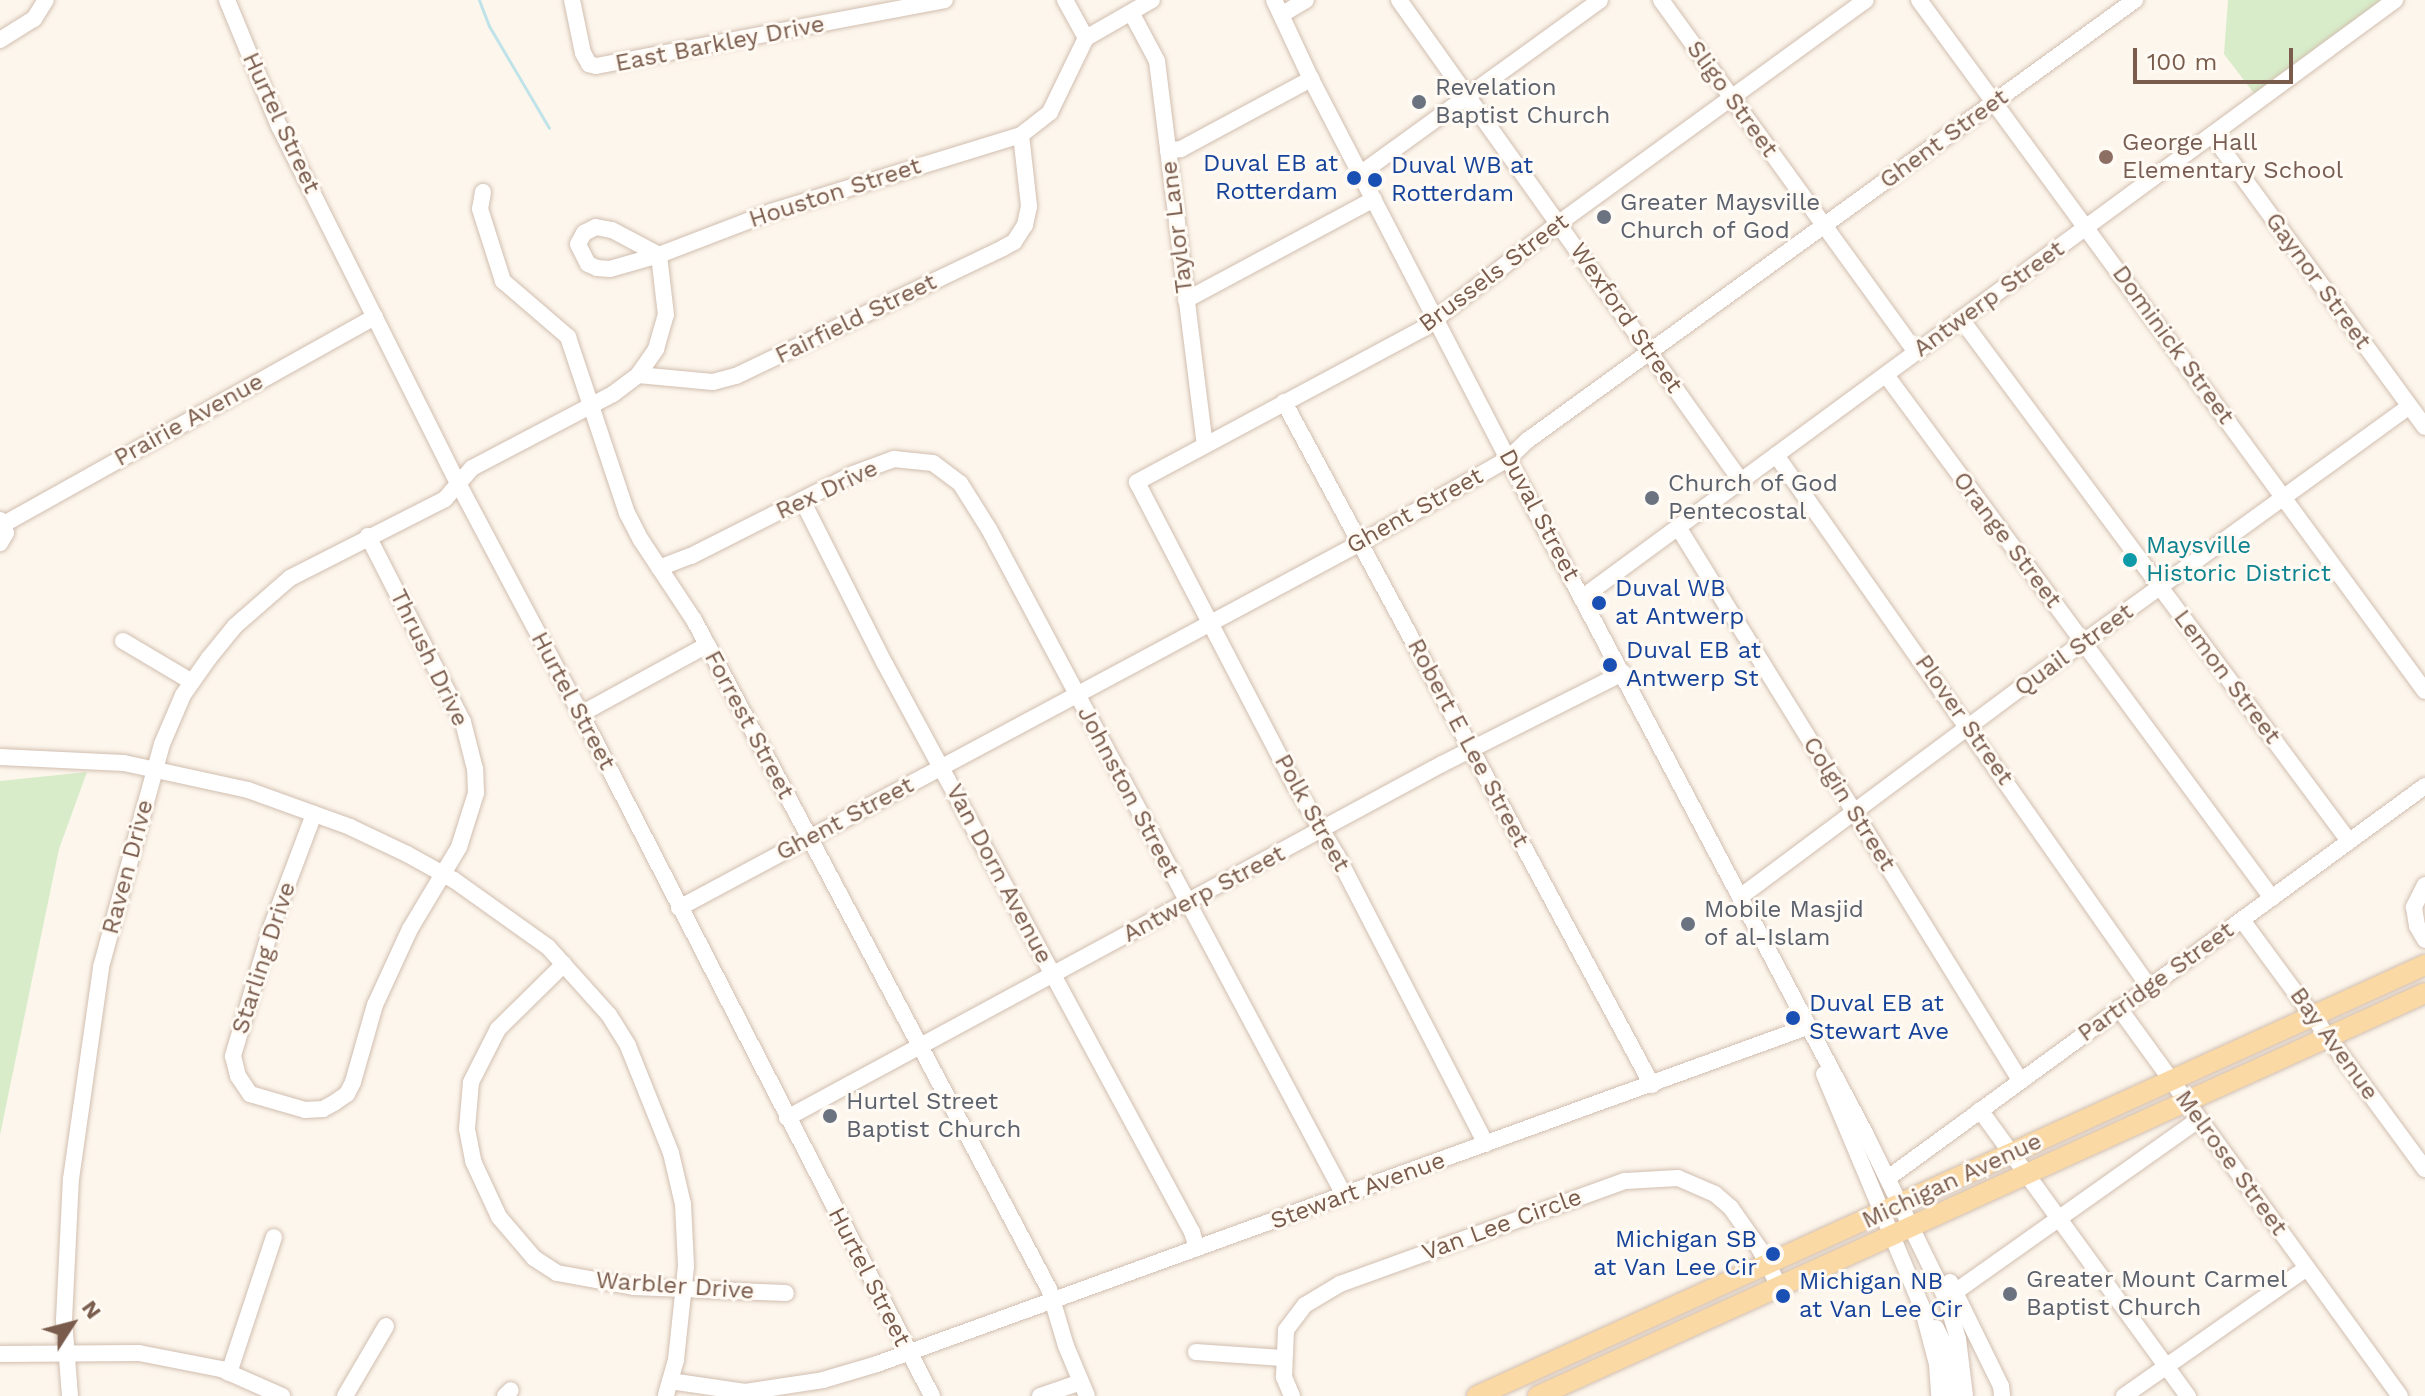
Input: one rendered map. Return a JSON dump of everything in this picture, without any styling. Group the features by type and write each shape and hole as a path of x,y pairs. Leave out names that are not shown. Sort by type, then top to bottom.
{"main road":[{"name":"Michigan Avenue","path":"1477,1396 2425,965"},
{"name":"Michigan Avenue","path":"1538,1396 2082,1149 2193,1111 2329,1037 2425,993"},
{"path":"2075,1125 2082,1149"}],"street":[{"path":"0,40 34,19 46,0"},
{"name":"Hurtel Street","path":"227,0 275,116 458,483 581,714 932,1396"},
{"name":"East Barkley Drive","path":"572,0 583,53 589,64 603,66 945,0"},
{"path":"1065,0 1086,38 1152,0"},
{"path":"1278,8 1306,0"},
{"name":"Wexford Street","path":"1399,0 1741,481"},
{"path":"1360,174 1600,0"},
{"name":"Sligo Street","path":"1661,0 1916,352"},
{"name":"Brussels Street","path":"1138,482 1424,328 1435,316 1559,223 1866,0"},
{"name":"Dominick Street","path":"1919,0 2425,691"},
{"name":"Ghent Street","path":"679,908 1360,543 1508,459 1528,440 2135,0"},
{"name":"Antwerp Street","path":"1583,597 2395,0"},
{"name":"Duval Street","path":"1278,8 1311,79 1508,459 1888,1178 1946,1298 1958,1339 1965,1396"},
{"name":"Taylor Lane","path":"1132,14 1157,61 1205,445"},
{"name":"Houston Street","path":"638,375 656,349 666,315 659,255 771,212 1021,135 1050,112 1086,38"},
{"path":"1168,151 1181,149 1311,79"},
{"name":"Fairfield Street","path":"638,375 713,382 736,376 1014,242 1025,225 1029,206 1021,135"},
{"name":"Gaynor Street","path":"2212,135 2425,427"},
{"name":"Forrest Street","path":"483,192 480,209 503,281 568,337 627,513 707,645 1053,1300 1084,1389"},
{"path":"1186,300 1374,199"},
{"name":"Prairie Avenue","path":"0,543 6,533 2,522 375,317"},
{"name":"Lemon Street","path":"1961,319 2349,841"},
{"path":"458,483 472,468 592,404 638,375"},
{"name":"Orange Street","path":"1886,375 2272,898"},
{"name":"Robert E Lee Street","path":"1284,402 1652,1085"},
{"name":"Quail Street","path":"1740,897 2159,586 2410,406"},
{"name":"Plover Street","path":"1776,455 1970,727 2149,987"},
{"name":"Rex Drive","path":"659,568 691,556 853,474 894,459 933,463 960,483 1026,600"},
{"name":"Polk Street","path":"1138,482 1142,498 1323,831 1486,1144"},
{"name":"Raven Drive","path":"70,1396 64,1320 71,1179 99,983 155,769 173,720 192,682 235,626 266,596 303,570 445,499 458,483"},
{"name":"Van Dorn Avenue","path":"802,500 941,767 1192,1232 1197,1248"},
{"name":"Colgin Street","path":"1678,527 2020,1080"},
{"name":"Thrush Drive","path":"368,536 452,695 471,745 476,781 473,811 459,847 443,874"},
{"name":"Johnston Street","path":"1026,600 1344,1195"},
{"path":"123,641 192,682"},
{"path":"581,714 707,645"},
{"name":"Antwerp Street","path":"787,1118 1472,749 1623,673"},
{"path":"0,757 124,763 248,790 350,827 443,874 548,947 609,1015 628,1046 653,1101 683,1204 684,1289 668,1388"},
{"name":"Partridge Street","path":"1888,1178 2425,786"},
{"name":"Starling Drive","path":"314,814 272,925 233,1056 238,1076 250,1094 305,1110 323,1109 347,1094 375,1005 391,968 443,874"},
{"path":"2425,885 2414,907 2417,926 2425,940"},
{"name":"Bay Avenue","path":"2242,920 2425,1169"},
{"name":"Warbler Drive","path":"564,964 498,1029 482,1056 467,1104 473,1161 499,1217 517,1241 557,1273 634,1287 786,1293"},
{"name":"Melrose Street","path":"2119,1008 2400,1396"},
{"name":"Duval Street","path":"1807,1027 1835,1106 1922,1307 1932,1337 1939,1396"},
{"name":"Stewart Avenue","path":"668,1388 769,1389 823,1380 908,1353 1807,1027"},
{"path":"1980,1110 2188,1396"},
{"path":"1955,1292 2058,1219 2193,1111"},
{"name":"Van Lee Circle","path":"1292,1396 1284,1377 1282,1358 1286,1330 1293,1317 1340,1284 1625,1181 1678,1178 1698,1184 1731,1208 1780,1288"},
{"path":"229,1373 274,1237"},
{"path":"1929,1263 1941,1264 2001,1386 2002,1396"},
{"path":"2124,1396 2307,1268"},
{"path":"1922,1307 1933,1320 1947,1351 1952,1396"},
{"path":"345,1396 386,1326"},
{"path":"1196,1352 1282,1358"},
{"path":"0,1354 139,1353 229,1373 282,1396"},
{"path":"1040,1396 1084,1389"}],"green space":[{"path":"2228,0 2395,0 2259,100 2224,54"},
{"path":"87,772 59,849 0,1135 0,781"}],"waterway":[{"path":"479,0 489,26 549,128"}],"place":[{"name":"Revelation Baptist Church","path":"1419,102"},
{"name":"George Hall Elementary School","path":"2106,157"},
{"name":"Duval EB at Rotterdam","path":"1354,178"},
{"name":"Duval WB at Rotterdam","path":"1375,180"},
{"name":"Greater Maysville Church of God","path":"1604,217"},
{"name":"Church of God Pentecostal","path":"1652,498"},
{"name":"Maysville Historic District","path":"2130,560"},
{"name":"Duval WB at Antwerp","path":"1599,603"},
{"name":"Duval EB at Antwerp St","path":"1610,665"},
{"name":"Mobile Masjid of al-Islam","path":"1688,924"},
{"name":"Duval EB at Stewart Ave","path":"1793,1018"},
{"name":"Hurtel Street Baptist Church","path":"830,1116"},
{"name":"Michigan SB at Van Lee Cir","path":"1773,1254"},
{"name":"Greater Mount Carmel Baptist Church","path":"2010,1294"},
{"name":"Michigan NB at Van Lee Cir","path":"1783,1296"}]}
